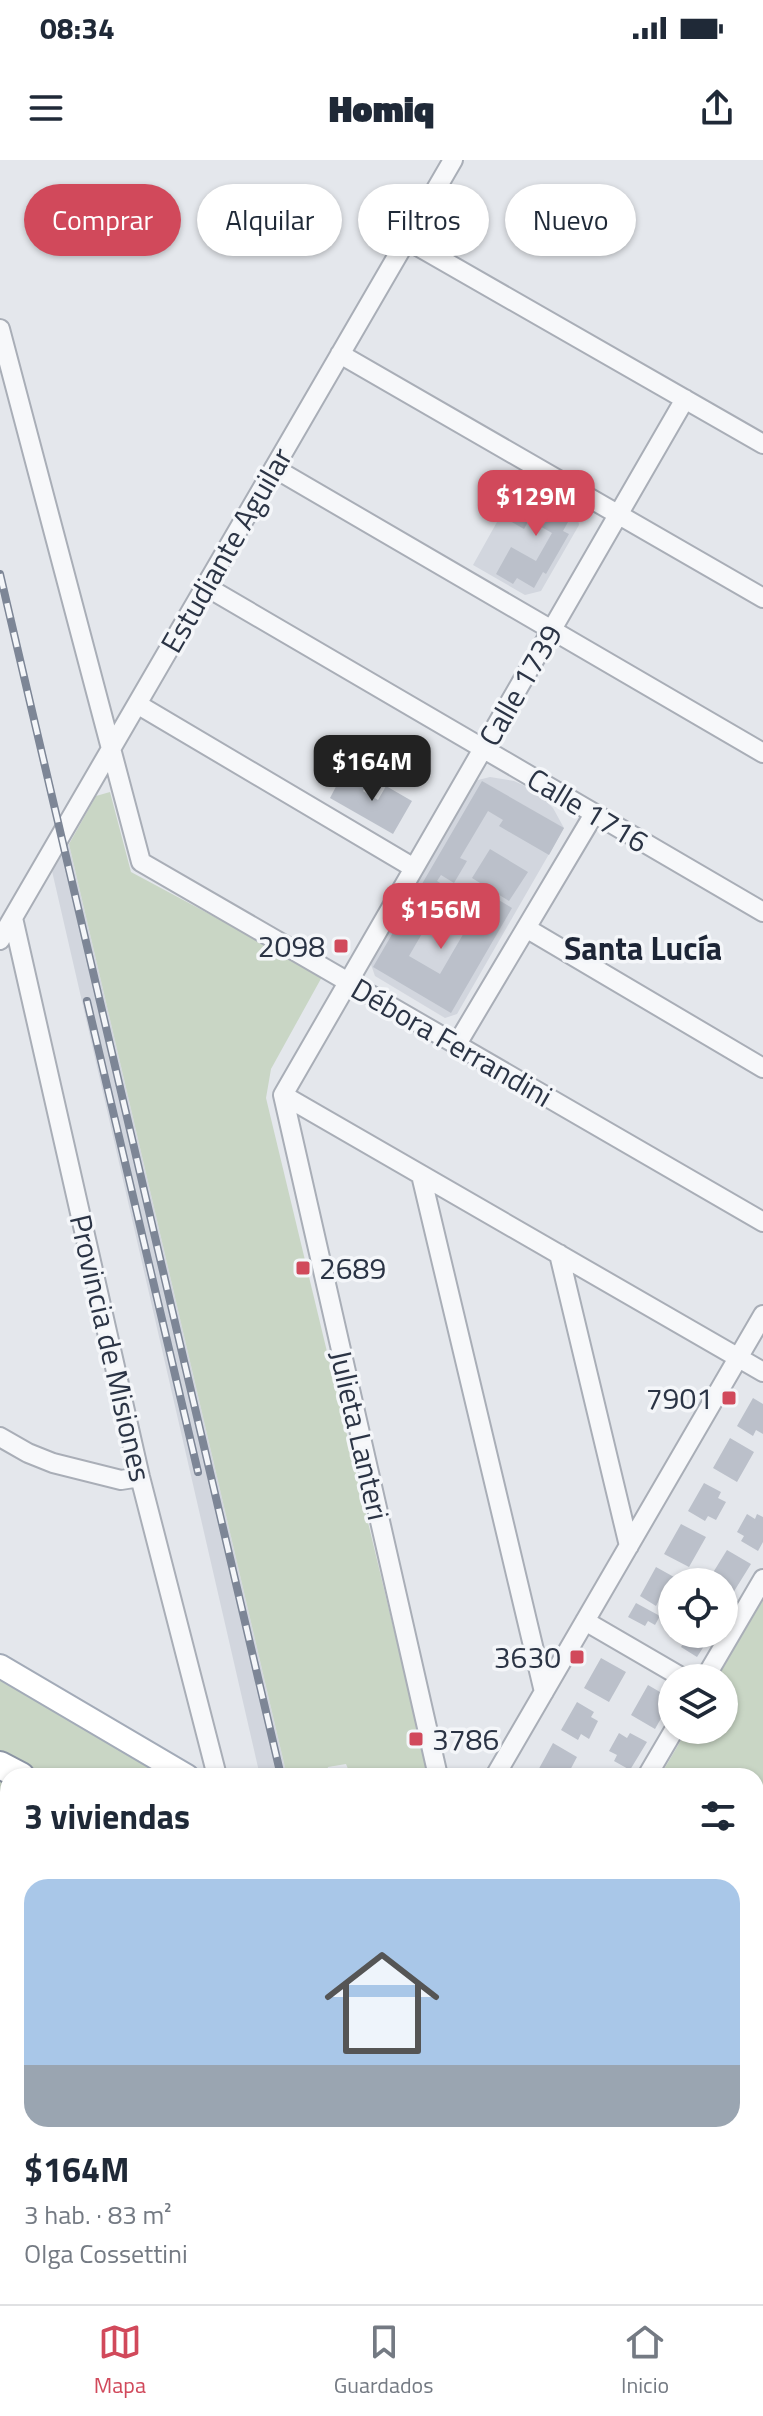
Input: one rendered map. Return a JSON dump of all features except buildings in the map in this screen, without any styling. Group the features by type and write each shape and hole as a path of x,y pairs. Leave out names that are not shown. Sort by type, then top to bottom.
{"main road":[{"path":"0,1666 173,1768"}],"street":[{"name":"Estudiante Aguilar","path":"439,184 453,160"},
{"name":"Estudiante Aguilar","path":"0,940 398,256"},
{"path":"435,256 763,444"},
{"path":"0,329 110,751"},
{"path":"340,354 763,598"},
{"name":"Calle 1739","path":"283,1095 685,399"},
{"path":"274,468 763,753"},
{"name":"Calle 1716","path":"205,586 763,912"},
{"path":"137,704 414,868"},
{"name":"Débora Ferrandini","path":"110,751 141,862 763,1222"},
{"path":"457,1044 594,814"},
{"name":"Provincia de Misiones","path":"13,918 140,1477 215,1768"},
{"path":"526,928 763,1068"},
{"path":"283,1095 763,1372"},
{"name":"Julieta Lanteri","path":"283,1095 436,1768"},
{"path":"421,1175 544,1692"},
{"path":"559,1254 629,1546"},
{"path":"500,1768 763,1315"},
{"path":"0,1437 53,1463 121,1480 140,1477"},
{"path":"713,1664 763,1579"},
{"path":"585,1621 659,1664"},
{"path":"652,1768 666,1744"}],"shaded area":[{"path":"521,479 577,512 579,525 541,591 525,595 473,565"},
{"path":"490,777 514,781 536,791 553,808 564,828 457,1014 445,1018 375,976 369,959 474,781"},
{"path":"69,844 285,1768 258,1768 52,871"}],"green space":[{"path":"110,792 131,872 323,975 271,1069 266,1098 427,1768 348,1768 346,1764 328,1768 285,1768 69,844 96,796"},
{"path":"763,1600 763,1768 665,1768 679,1744 738,1744 738,1664 725,1664 735,1648 738,1648 738,1642"},
{"path":"0,1666 173,1768 0,1768"}],"railway":[{"path":"0,574 279,1768"},
{"path":"87,1001 198,1472"}],"place":[{"name":"2098","path":"341,946"},
{"name":"2689","path":"303,1268"},
{"name":"7901","path":"729,1398"},
{"name":"3630","path":"577,1657"},
{"name":"3786","path":"416,1739"}],"district":[{"name":"Santa Lucía","path":"643,948"}]}
